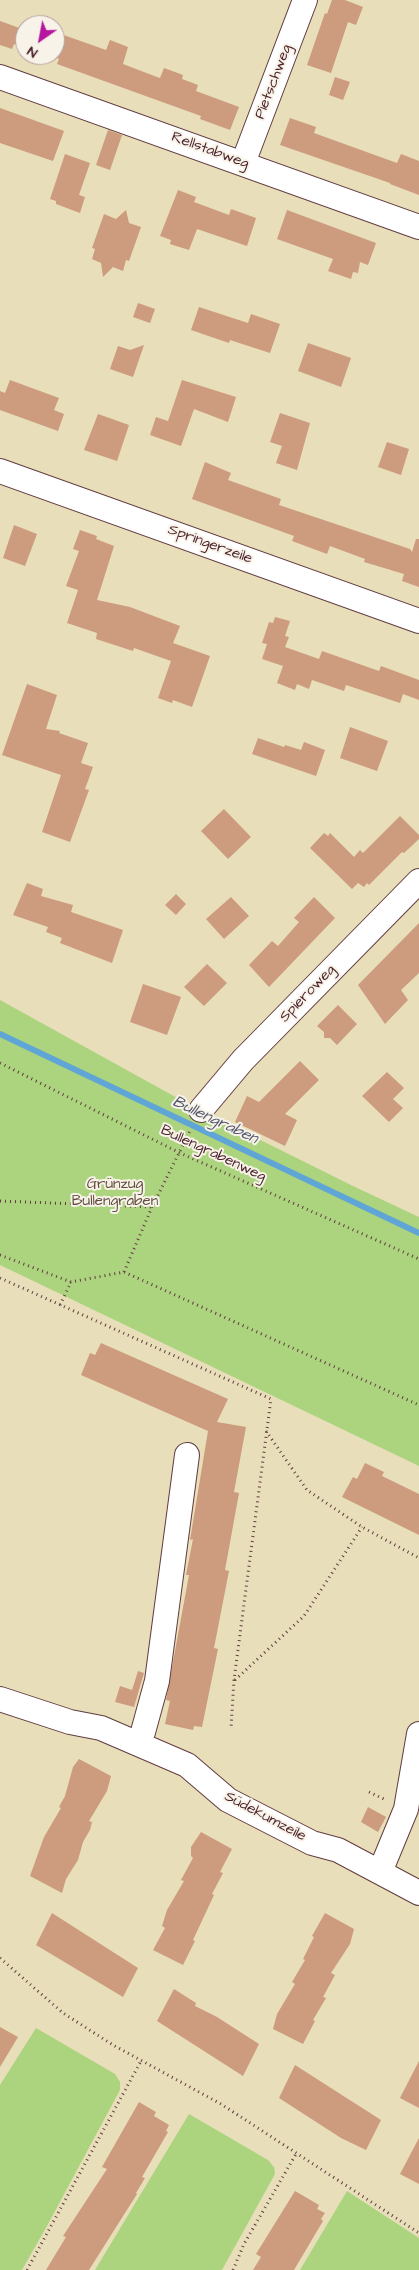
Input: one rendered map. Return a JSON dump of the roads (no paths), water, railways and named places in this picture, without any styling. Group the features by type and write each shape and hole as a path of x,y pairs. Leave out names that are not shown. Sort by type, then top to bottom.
{"street":[{"name":"Pietschweg","path":"243,163 305,0"},
{"name":"Rellstabweg","path":"0,77 419,227"},
{"name":"Springerzeile","path":"0,471 419,621"},
{"name":"Spieroweg","path":"200,1110 243,1060 419,881"},
{"path":"138,1743 143,1732 156,1681 188,1455"},
{"name":"Südekumzeile","path":"0,1699 70,1722 101,1728 187,1765 228,1800 312,1843 338,1850 419,1893"},
{"path":"380,1872 406,1809 419,1734"}],"waterway":[{"name":"Bullengraben","path":"0,1034 419,1233"}],"park label":[{"name":"Grünzug Bullengraben","path":"115,1194"}]}
